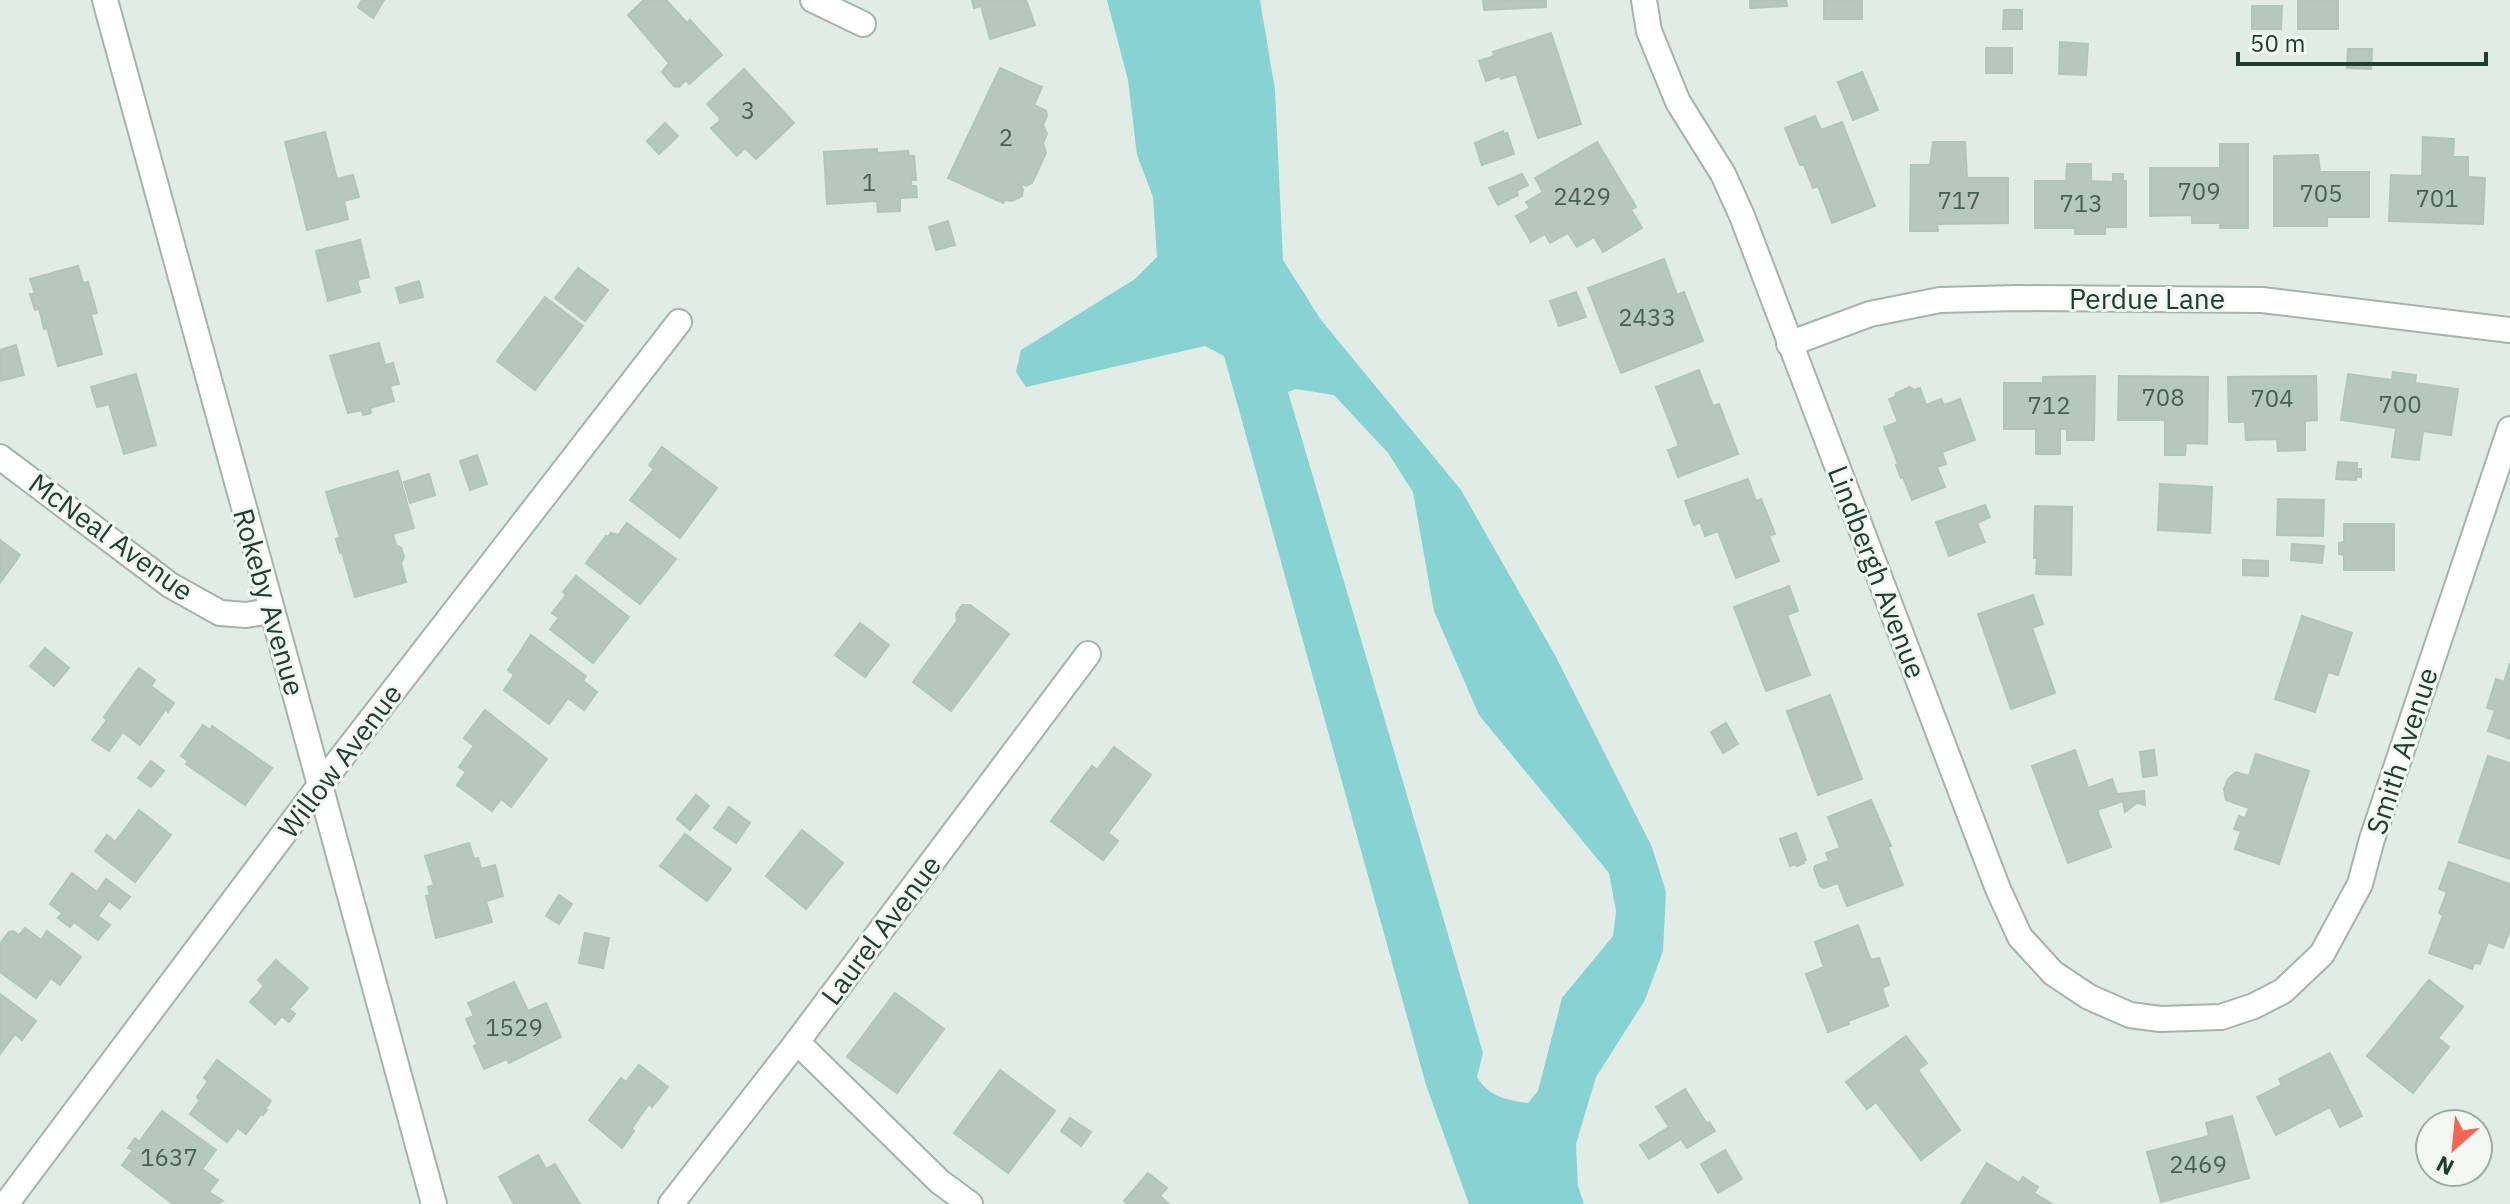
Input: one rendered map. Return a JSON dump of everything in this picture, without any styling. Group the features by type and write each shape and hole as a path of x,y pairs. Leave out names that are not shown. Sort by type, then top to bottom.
{"street":[{"name":"Rokeby Avenue","path":"105,0 434,1204"},
{"path":"813,0 863,24"},
{"name":"Lindbergh Avenue","path":"1644,0 1649,31 1678,102 1723,174 1742,216 1998,889 2020,937 2053,973 2089,997 2130,1015 2160,1019 2221,1017"},
{"name":"Perdue Lane","path":"1789,344 1870,314 1912,305 1940,300 2017,298 2262,300 2510,330"},
{"name":"Willow Avenue","path":"6,1204 321,784 679,322"},
{"name":"Smith Avenue","path":"2221,1017 2254,1006 2283,991 2322,954 2360,884 2372,839 2510,429"},
{"name":"McNeal Avenue","path":"0,457 170,585 220,613 246,615 271,611"},
{"name":"Laurel Avenue","path":"671,1204 797,1042 1088,654"},
{"path":"797,1042 940,1182 970,1204"}],"water":[{"path":"1107,0 1260,0 1275,90 1283,260 1321,320 1461,490 1556,657 1652,847 1666,892 1663,951 1645,1000 1596,1077 1576,1144 1578,1186 1584,1204 1469,1204 1426,1085 1224,356 1205,346 1026,387 1016,372 1021,350 1135,279 1157,257 1153,197 1137,155 1128,80","holes":["1296,389 1334,395 1388,453 1413,492 1434,611 1479,715 1609,873 1616,911 1613,936 1562,998 1538,1091 1528,1103 1493,1093 1477,1077 1483,1053 1288,392"]}],"building":[{"path":"362,0 384,0 373,18 358,7"},
{"path":"644,0 666,0 687,23 690,20 722,55 689,84 686,80 679,87 674,86 662,72 669,63 628,15"},
{"path":"972,0 1026,0 1035,25 990,39 981,6 974,8"},
{"path":"1483,0 1546,0 1546,7 1484,10"},
{"path":"1750,0 1786,0 1787,6 1750,8"},
{"path":"1824,0 1862,0 1862,19 1824,19"},
{"path":"2298,0 2338,0 2338,29 2298,29"},
{"path":"2252,6 2282,6 2281,29 2252,29"},
{"path":"2004,10 2022,10 2022,29 2003,29"},
{"path":"1551,33 1581,124 1538,138 1516,74 1486,81 1479,61 1494,56 1493,52"},
{"path":"2060,42 2088,44 2086,75 2059,74"},
{"path":"1986,48 2012,48 2012,73 1986,73"},
{"path":"2348,49 2372,49 2371,69 2347,68"},
{"path":"1000,68 1042,87 1034,105 1046,111 1047,116 1043,125 1047,134 1043,143 1046,153 1032,183 1026,186 1019,183 1023,189 1022,196 1003,203 948,178"},
{"path":"744,69 794,123 756,159 745,148 737,156 711,128 720,121 707,104"},
{"path":"1862,72 1878,110 1853,120 1838,82"},
{"path":"1815,116 1821,130 1842,122 1875,206 1832,223 1818,186 1813,188 1785,128"},
{"path":"665,123 678,136 659,154 647,141"},
{"path":"1503,131 1503,134 1507,133 1514,154 1482,165 1475,143"},
{"path":"325,132 337,179 353,175 359,197 344,201 348,219 307,230 285,142"},
{"path":"2423,137 2454,139 2453,157 2468,157 2468,177 2485,178 2483,224 2389,221 2391,175 2422,176"},
{"path":"1597,142 1636,207 1631,210 1642,228 1603,252 1594,237 1577,247 1568,233 1550,243 1545,234 1531,242 1516,216 1530,208 1526,202 1543,192 1535,178"},
{"path":"1933,142 1965,142 1967,178 2008,178 2008,223 1937,224 1938,231 1910,231 1911,165 1930,165"},
{"path":"2220,144 2248,144 2248,228 2220,228 2220,223 2192,223 2192,215 2150,216 2150,168 2220,168"},
{"path":"877,149 877,153 908,151 909,156 914,156 916,180 911,180 911,186 916,186 917,197 900,198 900,211 878,212 877,201 827,204 824,152"},
{"path":"2318,155 2320,172 2369,172 2369,217 2327,217 2327,226 2274,226 2274,156"},
{"path":"2067,164 2091,164 2091,181 2113,182 2113,174 2123,174 2123,181 2126,181 2126,227 2105,227 2105,234 2075,234 2075,228 2035,228 2035,181 2066,181"},
{"path":"1522,174 1528,185 1516,191 1518,195 1498,205 1489,188"},
{"path":"948,221 955,245 936,250 929,227"},
{"path":"360,240 369,277 357,280 360,292 328,301 316,251"},
{"path":"1664,259 1677,295 1684,292 1703,341 1621,373 1588,288"},
{"path":"78,266 83,283 88,282 97,313 91,314 102,354 58,366 39,308 35,310 30,294 35,294 30,279"},
{"path":"578,268 608,290 585,321 555,298"},
{"path":"419,281 423,297 400,303 396,288"},
{"path":"1576,292 1586,317 1559,326 1550,301"},
{"path":"545,297 583,326 535,390 497,361"},
{"path":"379,343 385,365 393,363 399,384 390,386 394,401 370,408 371,413 363,415 362,410 348,413 330,356"},
{"path":"16,345 24,375 0,381 0,350"},
{"path":"1699,370 1713,406 1719,404 1738,454 1678,477 1668,450 1679,446 1656,387"},
{"path":"2393,372 2416,375 2415,383 2458,389 2451,435 2423,431 2419,460 2392,457 2396,428 2341,420 2348,374 2392,380"},
{"path":"136,374 156,445 124,454 109,404 97,407 91,387"},
{"path":"2095,376 2094,440 2067,440 2067,429 2060,429 2060,454 2036,454 2036,429 2004,429 2004,383 2043,383 2043,377"},
{"path":"2119,376 2208,377 2207,444 2186,443 2185,455 2165,455 2165,420 2118,420"},
{"path":"2316,376 2317,420 2305,421 2305,450 2278,451 2277,439 2246,440 2245,422 2229,422 2228,377"},
{"path":"1910,387 1914,390 1920,388 1926,405 1941,399 1944,405 1960,399 1975,440 1942,452 1946,464 1937,467 1945,487 1912,500 1896,465 1884,427 1898,422 1889,399"},
{"path":"662,447 717,488 680,538 630,500 654,469 649,465"},
{"path":"477,455 487,484 470,490 460,461"},
{"path":"2338,462 2357,463 2361,477 2356,477 2356,480 2336,479"},
{"path":"398,471 414,528 393,534 404,557 401,563 406,582 355,597 336,539 340,538 326,492"},
{"path":"429,474 435,495 410,503 404,482"},
{"path":"1748,479 1756,501 1761,499 1775,534 1769,536 1779,561 1736,578 1718,531 1705,536 1700,522 1694,525 1685,501"},
{"path":"2160,484 2212,487 2210,533 2158,530"},
{"path":"2278,499 2324,500 2323,536 2277,535"},
{"path":"1985,505 1990,517 1977,523 1985,542 1949,556 1936,522"},
{"path":"2035,506 2072,507 2071,575 2036,574"},
{"path":"627,523 676,559 640,604 586,563 606,536 611,533 618,535"},
{"path":"2344,524 2394,524 2394,570 2344,570 2344,555 2339,554 2339,543 2344,542"},
{"path":"0,540 20,555 0,583"},
{"path":"2292,544 2324,546 2322,563 2291,560"},
{"path":"2243,560 2268,561 2268,576 2243,575"},
{"path":"576,576 629,617 593,663 550,629 559,618 552,613"},
{"path":"1789,586 1798,611 1787,615 1810,675 1766,691 1734,607"},
{"path":"2033,595 2043,624 2032,628 2055,693 2011,709 1978,614"},
{"path":"962,605 970,605 1009,634 951,711 913,682 957,621 956,614"},
{"path":"2302,616 2352,633 2338,675 2328,672 2315,712 2275,699"},
{"path":"860,623 889,645 865,677 835,655"},
{"path":"531,635 586,676 583,681 597,692 584,710 568,698 549,724 504,690 514,675 508,670"},
{"path":"45,648 69,668 54,686 30,666"},
{"path":"2510,663 2510,739 2488,731 2495,710 2487,708 2496,679 2504,682"},
{"path":"139,668 155,680 151,686 174,703 168,712 166,709 140,745 123,732 109,751 92,740 107,720 104,717"},
{"path":"1830,695 1862,779 1818,795 1787,711"},
{"path":"485,710 547,759 511,807 501,799 492,811 457,785 466,772 459,767 474,746 464,738"},
{"path":"1726,723 1738,744 1723,753 1711,732"},
{"path":"203,725 210,730 212,726 272,768 245,805 186,764 188,761 181,756"},
{"path":"1114,747 1151,775 1108,833 1118,841 1103,860 1051,821 1092,766 1097,770"},
{"path":"2075,750 2088,788 2112,779 2117,794 2144,791 2145,805 2137,803 2125,812 2123,801 2097,810 2111,847 2068,863 2032,766"},
{"path":"2154,750 2157,775 2143,777 2140,752"},
{"path":"2256,754 2309,771 2279,864 2235,849 2241,831 2234,829 2239,816 2245,818 2249,808 2226,800 2224,789 2228,779 2236,772 2249,776"},
{"path":"2488,756 2510,763 2510,859 2459,842"},
{"path":"151,761 164,771 151,787 138,778"},
{"path":"696,795 709,806 690,830 677,819"},
{"path":"1871,800 1891,846 1888,847 1903,885 1847,906 1838,883 1824,888 1820,886 1814,869 1829,861 1826,853 1840,848 1828,817"},
{"path":"729,807 750,823 736,843 714,828"},
{"path":"139,810 171,835 135,882 95,851 107,835 115,842"},
{"path":"802,830 843,863 806,909 766,876"},
{"path":"1796,833 1806,860 1797,866 1790,866 1780,839"},
{"path":"685,834 731,869 707,901 660,866"},
{"path":"469,843 481,869 495,865 503,896 486,901 492,922 436,938 426,896 430,895 428,887 434,885 425,856"},
{"path":"2449,862 2510,884 2510,930 2503,948 2488,942 2480,964 2474,963 2472,969 2429,953 2443,915 2439,913 2447,892 2439,889"},
{"path":"72,873 97,892 106,879 130,897 120,909 109,901 98,916 110,925 98,940 74,922 70,927 58,918 62,913 50,904"},
{"path":"559,895 572,904 559,924 546,916"},
{"path":"1858,925 1871,960 1879,958 1889,985 1882,988 1888,1006 1828,1032 1806,974 1824,967 1815,942"},
{"path":"25,928 41,940 47,931 81,957 60,985 51,978 36,998 0,972 0,944 9,932 19,935"},
{"path":"585,933 609,938 603,968 579,963"},
{"path":"276,960 308,988 289,1009 295,1014 289,1022 282,1016 275,1024 250,1002 264,986 258,980"},
{"path":"2429,980 2463,1007 2438,1038 2449,1047 2413,1093 2367,1056"},
{"path":"514,982 528,1011 546,1003 561,1037 509,1063 507,1059 484,1069 466,1019 474,1016 468,1003"},
{"path":"895,993 944,1029 897,1093 847,1057"},
{"path":"0,994 36,1021 22,1040 15,1034 0,1054"},
{"path":"1906,1036 1927,1063 1918,1070 1960,1130 1921,1160 1876,1102 1867,1109 1846,1082"},
{"path":"2330,1053 2362,1116 2340,1127 2330,1107 2276,1135 2257,1097 2282,1085 2279,1079"},
{"path":"217,1060 271,1101 246,1134 238,1128 227,1142 190,1114 208,1081 204,1078"},
{"path":"639,1065 668,1087 630,1127 634,1131 622,1148 589,1120 621,1078 626,1082"},
{"path":"1000,1070 1055,1111 1008,1173 954,1133"},
{"path":"1685,1089 1707,1124 1709,1122 1715,1131 1687,1148 1681,1139 1649,1159 1640,1145 1669,1127 1656,1107"},
{"path":"162,1111 216,1150 202,1169 218,1180 209,1192 223,1201 217,1204 173,1204 122,1165 133,1150 128,1148 135,1138 139,1142"},
{"path":"2232,1116 2249,1178 2161,1202 2147,1152 2209,1136 2206,1123"},
{"path":"1070,1118 1091,1132 1081,1146 1061,1131"},
{"path":"1725,1150 1742,1179 1718,1193 1701,1164"},
{"path":"538,1155 546,1169 555,1164 580,1204 514,1204 499,1177"},
{"path":"1987,1163 2019,1183 2023,1177 2038,1187 2034,1193 2052,1204 1961,1204"},
{"path":"1148,1173 1167,1188 1160,1196 1169,1204 1127,1204 1124,1201"}]}
